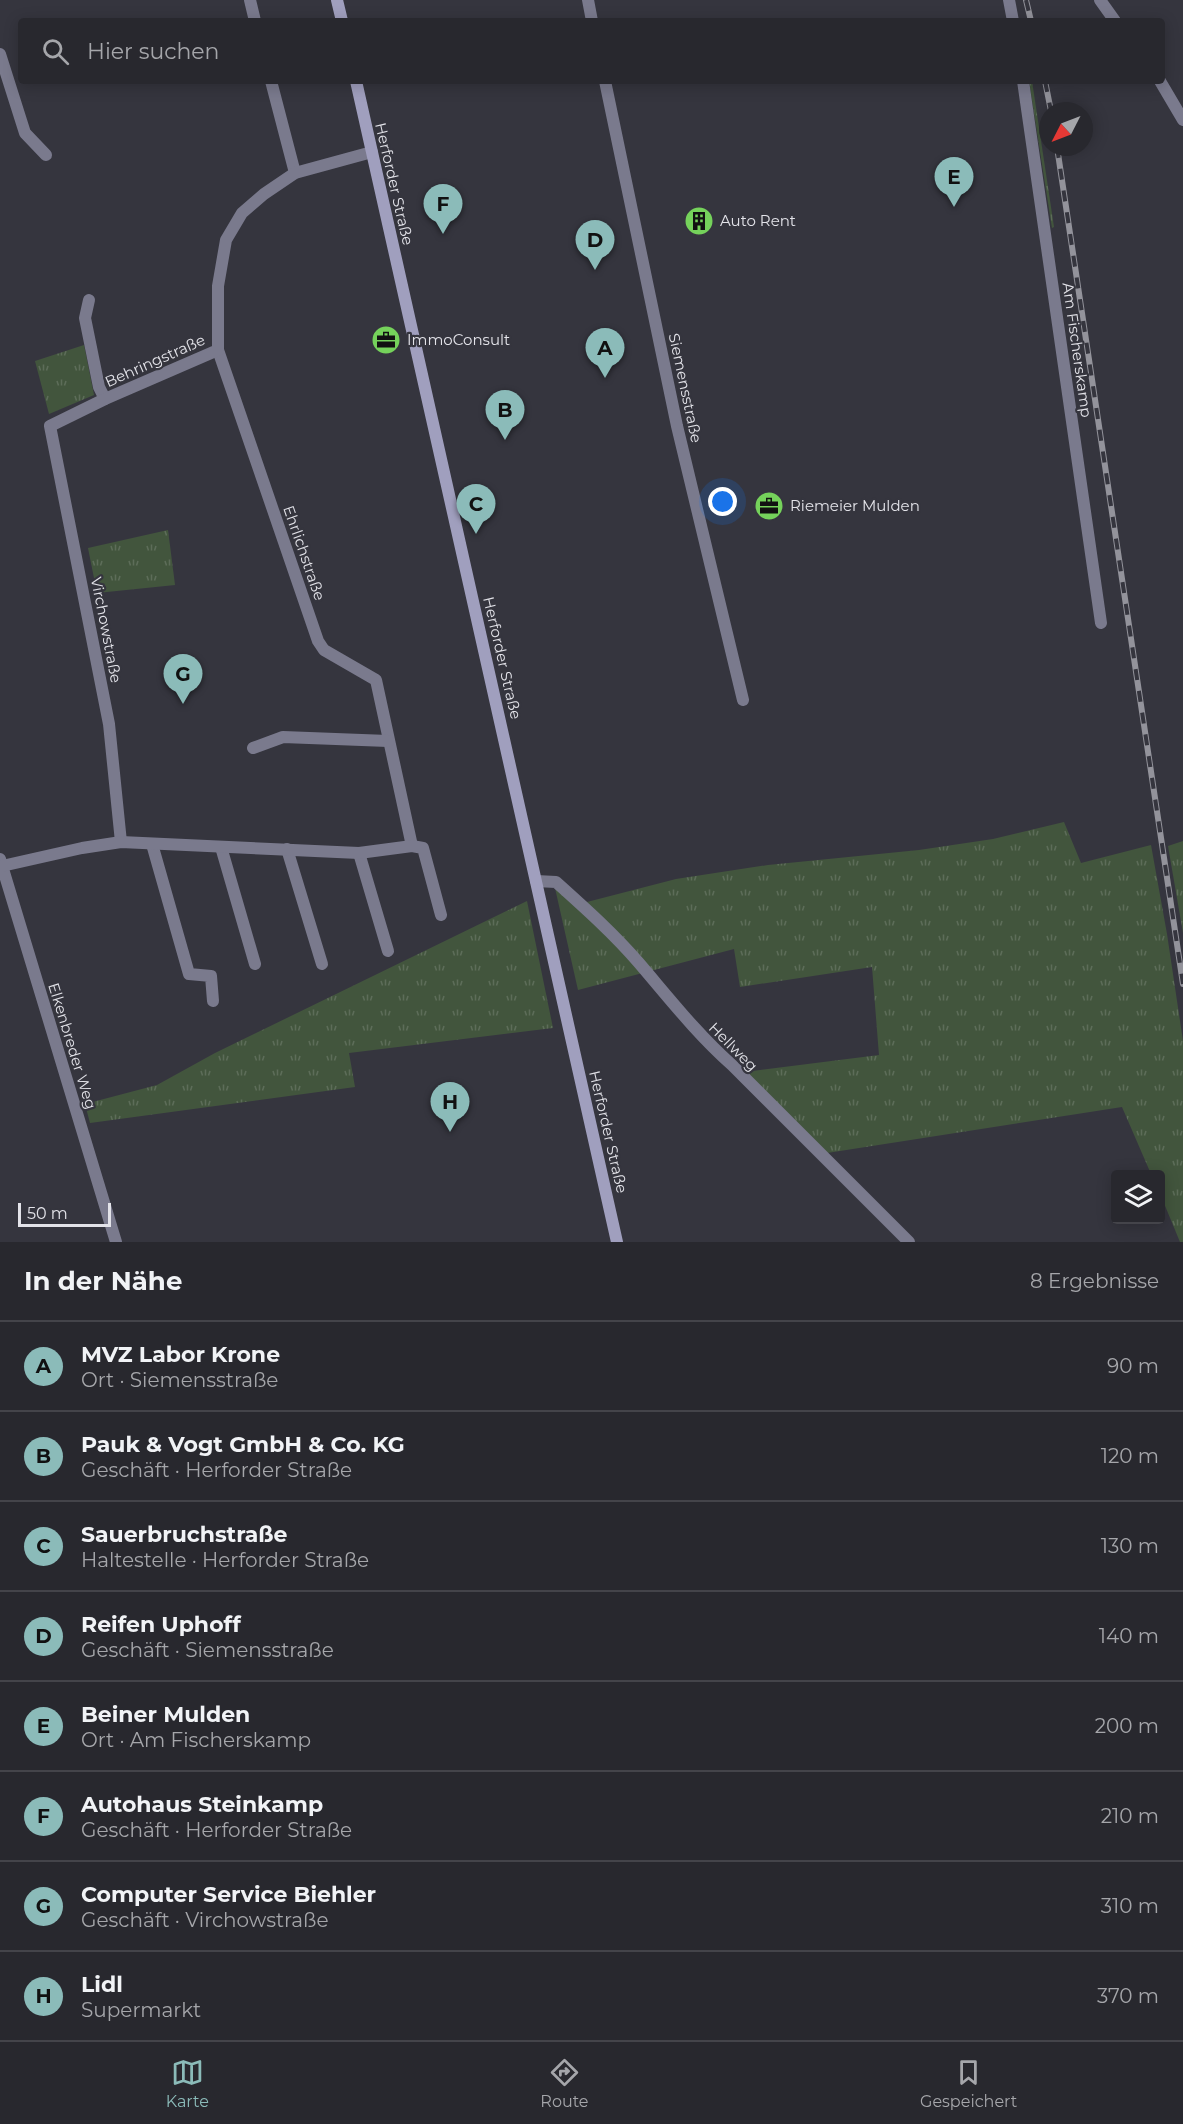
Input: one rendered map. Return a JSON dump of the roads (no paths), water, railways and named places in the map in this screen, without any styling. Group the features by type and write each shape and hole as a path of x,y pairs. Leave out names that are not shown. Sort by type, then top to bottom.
{"main road":[{"path":"337,0 341,18"},
{"name":"Herforder Straße","path":"357,84 617,1242"}],"street":[{"path":"250,0 254,18"},
{"path":"588,0 591,18"},
{"path":"1010,0 1013,18"},
{"path":"1100,0 1113,18"},
{"path":"0,54 25,133 46,155"},
{"path":"272,84 295,173"},
{"name":"Siemensstraße","path":"606,84 677,426 743,700"},
{"name":"Am Fischerskamp","path":"1023,84 1101,623"},
{"path":"1162,84 1183,120"},
{"name":"Behringstraße","path":"50,426 105,399 218,350 218,286 226,240 242,213 264,194 295,173 372,152"},
{"name":"Behringstraße","path":"89,300 85,318 99,387 105,399"},
{"name":"Ehrlichstraße","path":"218,350 318,641 324,650 376,680 412,846"},
{"name":"Virchowstraße","path":"50,426 109,724 121,842"},
{"path":"253,748 283,737 388,741"},
{"path":"1,862 121,842 359,853 412,846 423,848 441,915"},
{"path":"152,844 189,974 211,976 213,1001"},
{"path":"221,847 255,964"},
{"path":"287,849 322,964"},
{"path":"359,853 388,951"},
{"name":"Elkenbreder Weg","path":"1,862 116,1242"},
{"name":"Hellweg","path":"537,881 556,882 591,913 638,962 704,1040 909,1242"}],"railway":[{"path":"1026,0 1030,18"},
{"path":"1046,84 1049,102"},
{"path":"1058,156 1183,984"}],"place":[{"name":"Beiner Mulden","path":"954,207"},
{"name":"Auto Rent","path":"699,221"},
{"name":"Autohaus Steinkamp","path":"443,234"},
{"name":"Reifen Uphoff","path":"595,270"},
{"name":"ImmoConsult","path":"386,340"},
{"name":"MVZ Labor Krone","path":"605,378"},
{"name":"Pauk & Vogt GmbH & Co. KG","path":"505,440"},
{"name":"Riemeier Mulden","path":"769,506"},
{"name":"Sauerbruchstraße","path":"476,534"},
{"name":"Computer Service Biehler","path":"183,704"},
{"name":"Lidl","path":"450,1132"}]}
